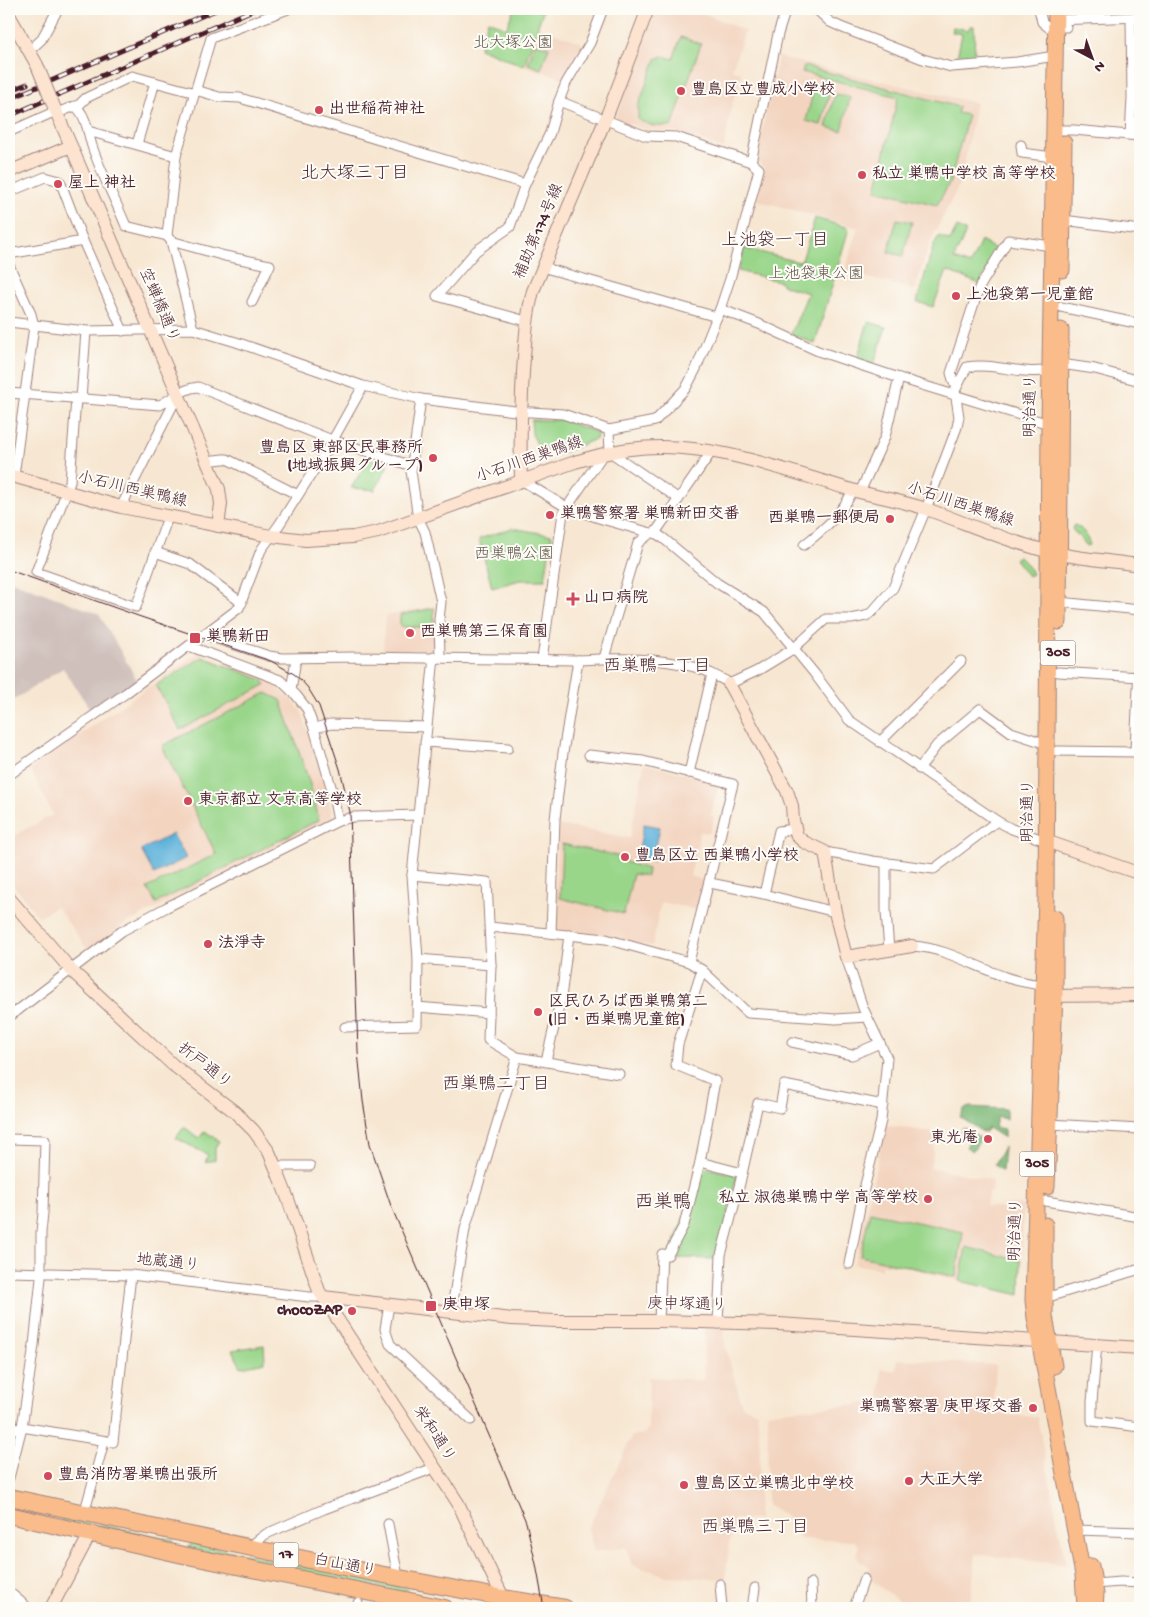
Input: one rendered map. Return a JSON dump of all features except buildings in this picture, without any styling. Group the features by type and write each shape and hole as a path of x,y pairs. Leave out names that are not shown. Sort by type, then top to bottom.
{"highway":[{"name":"白山通り","path":"9,1498 398,1577 506,1603 565,1608"},
{"name":"白山通り","path":"9,1515 90,1534 445,1608"}],"main road":[{"name":"明治通り","path":"1052,747 1058,672 1059,602 1054,552 1049,424 1061,307 1063,220 1055,56 1061,18"},
{"name":"明治通り","path":"1045,1341 1046,1201 1049,1124 1056,367 1052,246 1053,157 1059,130 1061,18"},
{"name":"明治通り","path":"1049,991 1033,1300 1045,1341 1080,1530 1094,1584 1095,1608"},
{"name":"明治通り","path":"1080,1530 1085,1608"}],"street":[{"path":"29,51 41,40 58,9"},
{"path":"193,329 169,238 176,156 211,38 288,9"},
{"path":"526,321 437,296 476,251 510,227 525,184 550,133 558,101 566,83 590,43 602,9"},
{"name":"補助第174号線","path":"521,480 521,411 526,321 533,291 606,118 648,9"},
{"path":"751,162 778,34 786,9"},
{"path":"816,9 830,22 843,28 923,59 951,67 1017,62 1055,56"},
{"path":"1039,9 1042,22 1048,27 1061,18 1136,17 1130,135"},
{"name":"空蝉橋通り","path":"10,19 37,65 220,495 221,513 218,526"},
{"path":"9,132 55,109 77,107 86,98 132,76 192,92 219,97 240,98 525,184"},
{"path":"137,144 155,82"},
{"path":"9,322 86,332 193,329 363,386 421,399 562,414 609,430 655,421 686,388 696,369 719,313 759,169 751,162 676,137 646,136 606,118 558,101"},
{"path":"77,107 126,226 226,256 270,265 252,302"},
{"path":"1059,130 1140,136"},
{"path":"88,131 176,156"},
{"path":"1021,145 1022,153 1053,157"},
{"path":"9,172 71,146"},
{"path":"9,192 45,177 60,182 83,241 123,331"},
{"path":"1063,220 1140,230"},
{"path":"957,384 954,383 951,373 979,288 1008,240 1052,246"},
{"path":"9,254 83,241"},
{"path":"545,263 549,269 759,324 818,351 1049,424"},
{"path":"9,265 31,314 34,326 11,476"},
{"path":"1061,307 1140,324"},
{"path":"86,332 70,482 36,572 136,607 168,517"},
{"path":"729,684 757,671 793,649 826,619 859,618 872,612 893,588 957,427 959,417 954,390 967,367 978,365 1027,372 1056,367 1094,368 1140,381"},
{"path":"804,545 832,522 856,491 885,436 899,378"},
{"path":"9,775 239,608 260,550 271,536 332,440 363,386"},
{"path":"9,393 160,404 178,395 186,388 198,387 332,440 412,466"},
{"path":"121,507 178,395"},
{"path":"345,1027 416,1025 418,959 412,876 425,742 437,657 441,602 425,532 418,518 411,471 421,399"},
{"path":"542,659 563,513 607,453 609,430"},
{"name":"小石川西巣鴨線","path":"11,476 121,507 271,536 306,540 353,537 378,532 521,480 607,453 631,448 664,447 712,451 770,466 926,509 1032,547 1140,565"},
{"path":"604,658 638,543 653,533 712,451"},
{"path":"607,453 678,500"},
{"path":"206,461 227,459 298,494"},
{"path":"521,480 566,507 653,533 718,582 764,612 814,673 849,720 997,821 1012,829 1051,843 1132,871 1140,872"},
{"path":"155,552 190,564 242,604"},
{"path":"1059,602 1140,610"},
{"path":"205,634 269,656 296,659 437,657 578,660 604,658 660,660 699,668 729,684 787,791 792,806 794,829 797,836 804,842 825,852 934,869 997,821"},
{"path":"189,646 280,680 291,690 307,709 314,728 332,790 338,821"},
{"path":"919,769 937,745 980,708 1011,732 1052,747 1137,751 1140,647"},
{"path":"291,690 296,659"},
{"path":"551,933 555,819 563,753 578,660"},
{"path":"880,742 961,661"},
{"path":"1058,672 1139,677"},
{"path":"689,773 712,674"},
{"path":"314,728 331,724 427,727"},
{"path":"425,742 508,748"},
{"path":"589,755 643,761 733,784 689,962"},
{"path":"9,1017 122,931 338,821 353,817 418,814"},
{"path":"764,894 779,831 794,829"},
{"path":"825,852 835,912 846,957 867,1017 888,1058 884,1105 862,1197 850,1264"},
{"path":"886,862 886,912 889,950"},
{"path":"412,876 487,882 491,966 488,1040 517,1056 619,1074"},
{"path":"710,883 835,912"},
{"name":"折戸通り","path":"9,898 72,970 173,1065 236,1112 254,1131 275,1166 316,1284 323,1297"},
{"path":"490,927 606,939 689,962 702,970 748,1013 836,1019 867,1017"},
{"path":"546,1062 561,998 569,935"},
{"path":"846,957 912,946 956,955 1003,976 1049,991 1140,995"},
{"path":"418,959 491,966"},
{"path":"659,1321 662,1254 668,1254 684,1224 700,1162 715,1081 676,1065 678,1044 702,970"},
{"path":"417,1007 490,1013"},
{"path":"792,1042 852,1055 880,1043"},
{"path":"451,1312 465,1229 517,1056"},
{"path":"718,1324 721,1255 758,1102 780,1108 784,1085 884,1105"},
{"path":"1049,1124 1140,1129"},
{"path":"9,1139 45,1140 41,1272 34,1345 22,1429 9,1478"},
{"path":"700,1162 742,1173"},
{"path":"275,1166 310,1166"},
{"path":"1046,1201 1140,1217"},
{"path":"1045,1298 1140,1269"},
{"name":"地蔵通り","path":"9,1272 131,1275 309,1297 323,1297"},
{"path":"9,1427 113,1442 131,1275"},
{"name":"庚申塚通り","path":"323,1297 512,1319 779,1324 1140,1348"},
{"name":"栄和通り","path":"323,1297 458,1504 506,1603"},
{"path":"389,1305 385,1329 390,1344 471,1420"},
{"path":"1097,1344 1092,1421 1140,1427"},
{"path":"84,1514 104,1442"},
{"path":"249,1546 266,1534 324,1509 434,1468"},
{"path":"388,1524 398,1577"},
{"path":"1080,1530 1140,1532"},
{"path":"51,1608 90,1534"},
{"path":"854,1608 864,1579"},
{"path":"811,1583 812,1608"},
{"path":"1094,1584 1140,1583"},
{"path":"720,1584 722,1608"},
{"path":"752,1608 755,1588"},
{"path":"9,1592 28,1608"}],"shaded area":[{"name":"豊島区立豊成小学校","path":"657,9 693,9 745,31 732,69 741,73 731,108 724,149 675,132 645,129 615,119"},
{"path":"538,27 583,43 564,79 525,66"},
{"name":"私立 巣鴨中学校 高等学校","path":"778,57 976,103 961,181 931,240 915,290 845,272 858,228 757,200 764,168 756,159"},
{"path":"9,580 99,614 137,680 92,712 63,668 9,703"},
{"name":"西巣鴨第三保育園","path":"436,606 437,650 383,650 385,616"},
{"name":"東京都立 文京高等学校","path":"198,653 270,681 294,702 302,713 326,787 333,817 125,924 89,951 56,906 39,917 9,880 9,841 22,831 53,815 30,769"},
{"name":"豊島区立 西巣鴨小学校","path":"644,764 719,782 711,816 714,817 710,833 700,832 690,876 706,881 698,910 661,902 652,946 554,929 558,825 630,838"},
{"name":"私立 淑徳巣鴨中学 高等学校","path":"886,1125 937,1133 930,1167 992,1180 991,1192 988,1193 986,1206 1005,1209 1005,1204 1024,1205 1021,1260 966,1246 959,1281 900,1265 881,1265 881,1269 854,1264"},
{"name":"豊島区立巣鴨北中学校","path":"705,1328 724,1328 725,1345 742,1406 757,1412 760,1451 758,1520 735,1519 730,1539 725,1579 667,1576 632,1565 626,1547 594,1552 588,1528 632,1436 644,1434 648,1429 649,1377 703,1380"},
{"name":"大正大学","path":"897,1359 996,1365 993,1414 1037,1417 1066,1565 976,1554 970,1604 920,1602 915,1608 909,1608 867,1577 870,1566 859,1561 857,1556 859,1547 854,1541 801,1539 798,1535 797,1523 767,1505 768,1412 880,1402 881,1369 896,1371"}],"green space":[{"name":"北大塚公園","path":"514,9 536,9 543,11 524,66 479,48 488,20 506,28"},
{"path":"970,26 974,26 975,62 956,62 962,34 952,32 953,27 968,30"},
{"path":"681,37 701,44 672,126 653,126 638,120 638,106 656,59 663,56 673,59"},
{"path":"535,43 549,47 541,69 528,64"},
{"path":"804,66 959,107 957,113 968,115 950,182 937,205 876,190 898,97 802,72"},
{"path":"814,88 830,92 821,125 806,121"},
{"path":"835,94 850,97 842,131 826,127"},
{"name":"上池袋東公園","path":"815,218 849,228 815,344 791,334 808,293 782,285 782,282 738,271 744,248 799,262 802,260"},
{"path":"897,219 912,222 903,256 888,252"},
{"path":"957,227 966,232 954,259 970,265 981,241 997,250 980,284 947,271 933,307 917,302 934,244 939,236 950,241"},
{"path":"868,322 886,327 874,364 857,359"},
{"path":"531,420 562,420 598,433 596,439 559,454 548,451 537,444 532,434"},
{"path":"370,458 388,465 375,490 351,488"},
{"path":"1074,525 1083,531 1090,545 1087,546 1072,529"},
{"name":"西巣鴨公園","path":"512,528 552,535 545,580 520,580 492,588 479,539"},
{"path":"1019,556 1027,564 1032,574 1028,576 1015,559"},
{"path":"434,608 434,627 400,627 400,615"},
{"path":"203,657 263,680 265,685 180,730 156,685"},
{"path":"266,693 281,700 310,784 319,820 156,903 147,888 216,854 162,746"},
{"path":"562,844 626,858 625,862 648,869 647,876 633,874 624,914 560,898"},
{"path":"970,1107 1006,1109 1006,1119 997,1117 995,1127 1004,1129 1004,1138 988,1128 984,1133 960,1117 964,1109"},
{"path":"184,1127 199,1138 205,1131 219,1141 215,1148 215,1160 205,1162 208,1155 176,1138"},
{"path":"963,1127 981,1138 973,1151 966,1147 970,1139 960,1133"},
{"path":"1004,1147 1002,1171 994,1165"},
{"path":"702,1167 737,1175 718,1259 669,1258"},
{"path":"870,1212 963,1232 956,1277 860,1256"},
{"path":"966,1247 1021,1261 1020,1295 960,1281"},
{"path":"264,1345 265,1362 241,1367 232,1350"},
{"path":"62,1517 174,1540 172,1544 61,1522"},
{"path":"191,1543 408,1589 407,1593 189,1548"}],"water":[{"path":"644,824 660,827 653,861 637,858"},
{"path":"173,834 186,858 154,874 141,850"}],"tram line":[{"path":"9,570 271,661 301,680 319,706 340,769 350,812 358,1052 370,1144 391,1206 526,1522 544,1608"}],"railway":[{"path":"9,99 218,9"},
{"path":"9,116 255,9"},
{"path":"9,91 27,84"}],"place":[{"name":"豊島区立豊成小学校","path":"681,91"},
{"name":"出世稲荷神社","path":"319,110"},
{"name":"私立 巣鴨中学校 高等学校","path":"862,175"},
{"name":"屋上 神社","path":"58,184"},
{"name":"上池袋第一児童館","path":"956,296"},
{"name":"豊島区 東部区民事務所 (地域振興グループ)","path":"433,458"},
{"name":"巣鴨警察署 巣鴨新田交番","path":"550,515"},
{"name":"西巣鴨一郵便局","path":"890,519"},
{"name":"山口病院","path":"573,599"},
{"name":"西巣鴨第三保育園","path":"410,633"},
{"name":"巣鴨新田","path":"195,638"},
{"name":"東京都立 文京高等学校","path":"188,801"},
{"name":"豊島区立 西巣鴨小学校","path":"625,857"},
{"name":"法淨寺","path":"208,944"},
{"name":"区民ひろば西巣鴨第二 (旧・西巣鴨児童館)","path":"538,1012"},
{"name":"東光庵","path":"988,1139"},
{"name":"私立 淑徳巣鴨中学 高等学校","path":"928,1199"},
{"name":"庚申塚","path":"431,1306"},
{"name":"chocoZAP","path":"352,1311"},
{"name":"巣鴨警察署 庚甲塚交番","path":"1033,1408"},
{"name":"豊島消防署巣鴨出張所","path":"48,1476"},
{"name":"大正大学","path":"909,1481"},
{"name":"豊島区立巣鴨北中学校","path":"684,1485"}],"district":[{"name":"北大塚三丁目","path":"355,174"},
{"name":"上池袋一丁目","path":"775,241"},
{"name":"西巣鴨一丁目","path":"657,667"},
{"name":"西巣鴨二丁目","path":"496,1085"},
{"name":"西巣鴨","path":"663,1203"},
{"name":"西巣鴨三丁目","path":"755,1528"}]}
